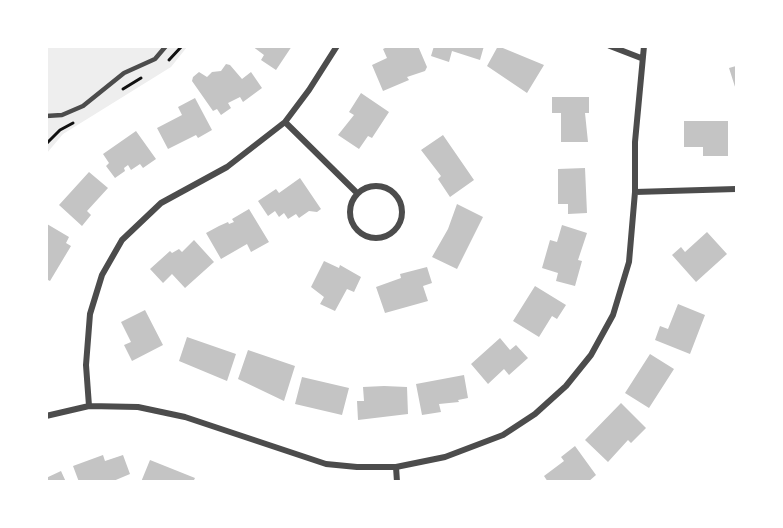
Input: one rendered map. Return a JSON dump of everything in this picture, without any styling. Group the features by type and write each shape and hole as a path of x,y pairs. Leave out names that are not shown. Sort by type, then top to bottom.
{"street":[{"path":"89,406 86,365 90,314 102,275 122,240 161,203 227,167 285,122 337,46"},
{"path":"610,46 641,58"},
{"path":"46,416 89,406 138,407 186,417 326,464 396,467 460,453 502,435 535,414 572,379 603,335 625,280 635,192 635,142 641,58 644,46"},
{"path":"285,122 357,193"},
{"path":"379,186 390,189 398,197 402,206 402,217 394,231 377,238 359,232 353,224 350,212 357,193 367,187 379,186"},
{"path":"635,192 736,189"},
{"path":"396,467 397,482"}],"lane":[{"path":"46,116 62,115 83,106 124,72 155,59 166,46"}],"shaded area":[{"path":"47,47 187,47 171,67 63,134 47,153"}],"building":[{"path":"252,46 292,46 276,70 261,60 264,55"},
{"path":"389,46 418,46 427,67 425,71 407,77 409,80 383,91 372,65 387,58 383,49"},
{"path":"434,46 484,46 480,60 452,51 449,62 431,56"},
{"path":"498,46 544,65 527,93 487,66"},
{"path":"226,64 230,65 242,79 251,72 262,88 243,102 240,97 228,103 231,108 221,115 217,109 213,111 192,81 199,72 207,77 212,72 221,71"},
{"path":"736,66 736,90 729,68"},
{"path":"361,93 389,112 372,138 368,136 359,149 338,135 354,115 349,112"},
{"path":"552,97 589,97 589,113 585,113 588,142 561,142 561,113 552,113"},
{"path":"195,98 212,130 168,149 157,128 182,115 178,107"},
{"path":"684,121 728,121 728,156 703,156 703,147 684,147"},
{"path":"136,131 156,159 143,168 140,164 131,170 128,165 124,168 125,171 115,178 106,166 109,163 103,154"},
{"path":"443,135 474,180 450,197 438,179 441,176 421,150"},
{"path":"585,168 587,213 568,214 568,204 558,204 558,169"},
{"path":"89,172 108,188 87,211 91,215 82,226 59,205"},
{"path":"300,178 321,209 317,212 309,211 299,218 296,214 288,219 284,213 279,217 275,211 268,216 258,201 276,189 279,193"},
{"path":"457,204 483,217 457,269 432,257 448,229"},
{"path":"249,209 269,242 251,252 247,244 221,259 206,233 228,222 229,224 234,222 232,219"},
{"path":"47,224 69,237 66,243 71,246 50,281 46,279"},
{"path":"562,225 587,233 578,260 582,261 575,286 556,281 558,273 542,268 550,240 557,242"},
{"path":"707,232 727,254 696,282 672,255 681,247 685,252"},
{"path":"194,240 214,262 185,288 172,274 163,283 150,269 170,251 172,253 179,249 182,252"},
{"path":"324,261 339,268 340,265 361,277 354,292 347,289 335,311 320,304 324,297 311,287"},
{"path":"427,267 432,283 423,286 428,301 385,313 376,287 401,278 400,274"},
{"path":"535,286 566,305 557,319 552,316 539,337 513,321"},
{"path":"678,304 705,315 690,354 655,340 660,326 668,329"},
{"path":"145,310 163,345 132,361 124,345 131,342 121,322"},
{"path":"187,337 236,354 227,381 179,361"},
{"path":"500,338 510,350 516,345 528,358 509,375 504,369 488,384 471,364"},
{"path":"248,350 295,366 284,401 238,379"},
{"path":"650,354 674,369 649,408 625,393"},
{"path":"464,375 468,398 458,400 459,402 439,404 441,412 422,415 416,384"},
{"path":"302,377 349,388 342,415 295,404"},
{"path":"363,387 407,387 408,414 358,420 357,401 364,401"},
{"path":"621,403 646,428 631,443 628,440 608,462 585,440"},
{"path":"575,446 596,475 588,482 548,482 544,476 564,461 561,457"},
{"path":"103,455 105,461 123,455 130,474 111,482 79,482 73,466"},
{"path":"150,460 195,478 193,482 141,482"},
{"path":"61,471 66,482 46,482 46,478"}]}
